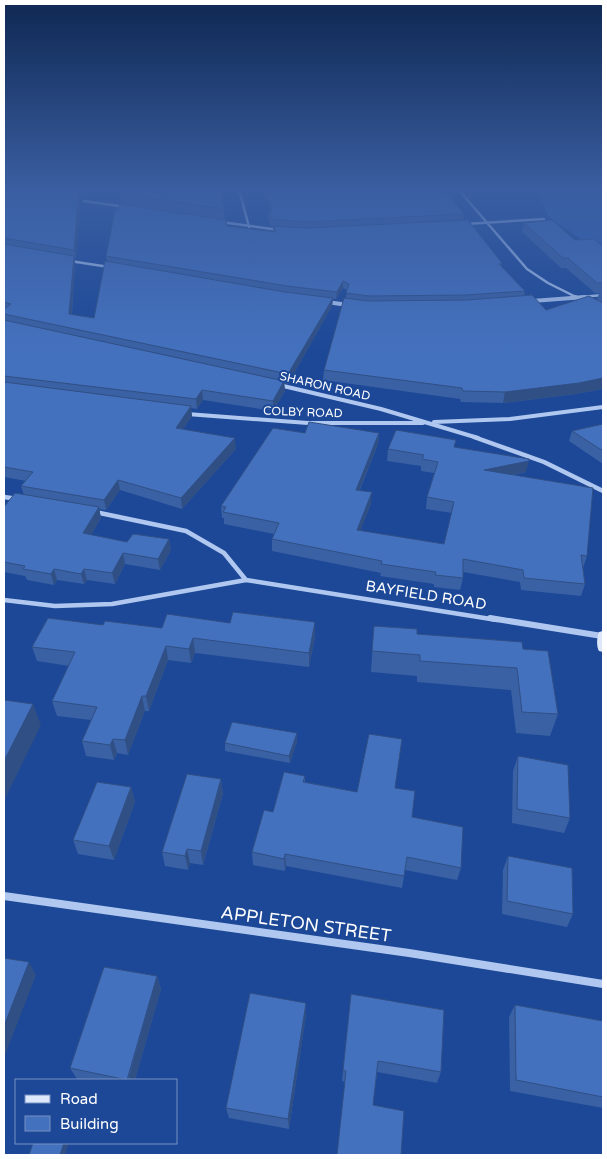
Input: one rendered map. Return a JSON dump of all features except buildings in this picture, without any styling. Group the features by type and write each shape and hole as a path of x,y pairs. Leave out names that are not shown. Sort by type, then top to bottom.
{"main road":[{"path":"603,636 603,648"}],"street":[{"path":"504,243 527,269 548,283 588,302"},
{"path":"66,260 114,268"},
{"path":"528,301 603,295"},
{"path":"321,301 349,305"},
{"name":"SHARON ROAD","path":"275,384 348,400 430,422 528,455 584,480 603,491"},
{"name":"COLBY ROAD","path":"182,414 308,423 430,422 510,419 603,407"},
{"path":"4,497 23,500"},
{"path":"92,512 150,522 186,531 224,553 246,580"},
{"name":"BAYFIELD ROAD","path":"4,600 54,606 112,604 246,580 603,636"},
{"name":"APPLETON STREET","path":"4,896 603,984"}],"shaded area":[{"path":"586,243 603,243 603,248 594,249"}]}
